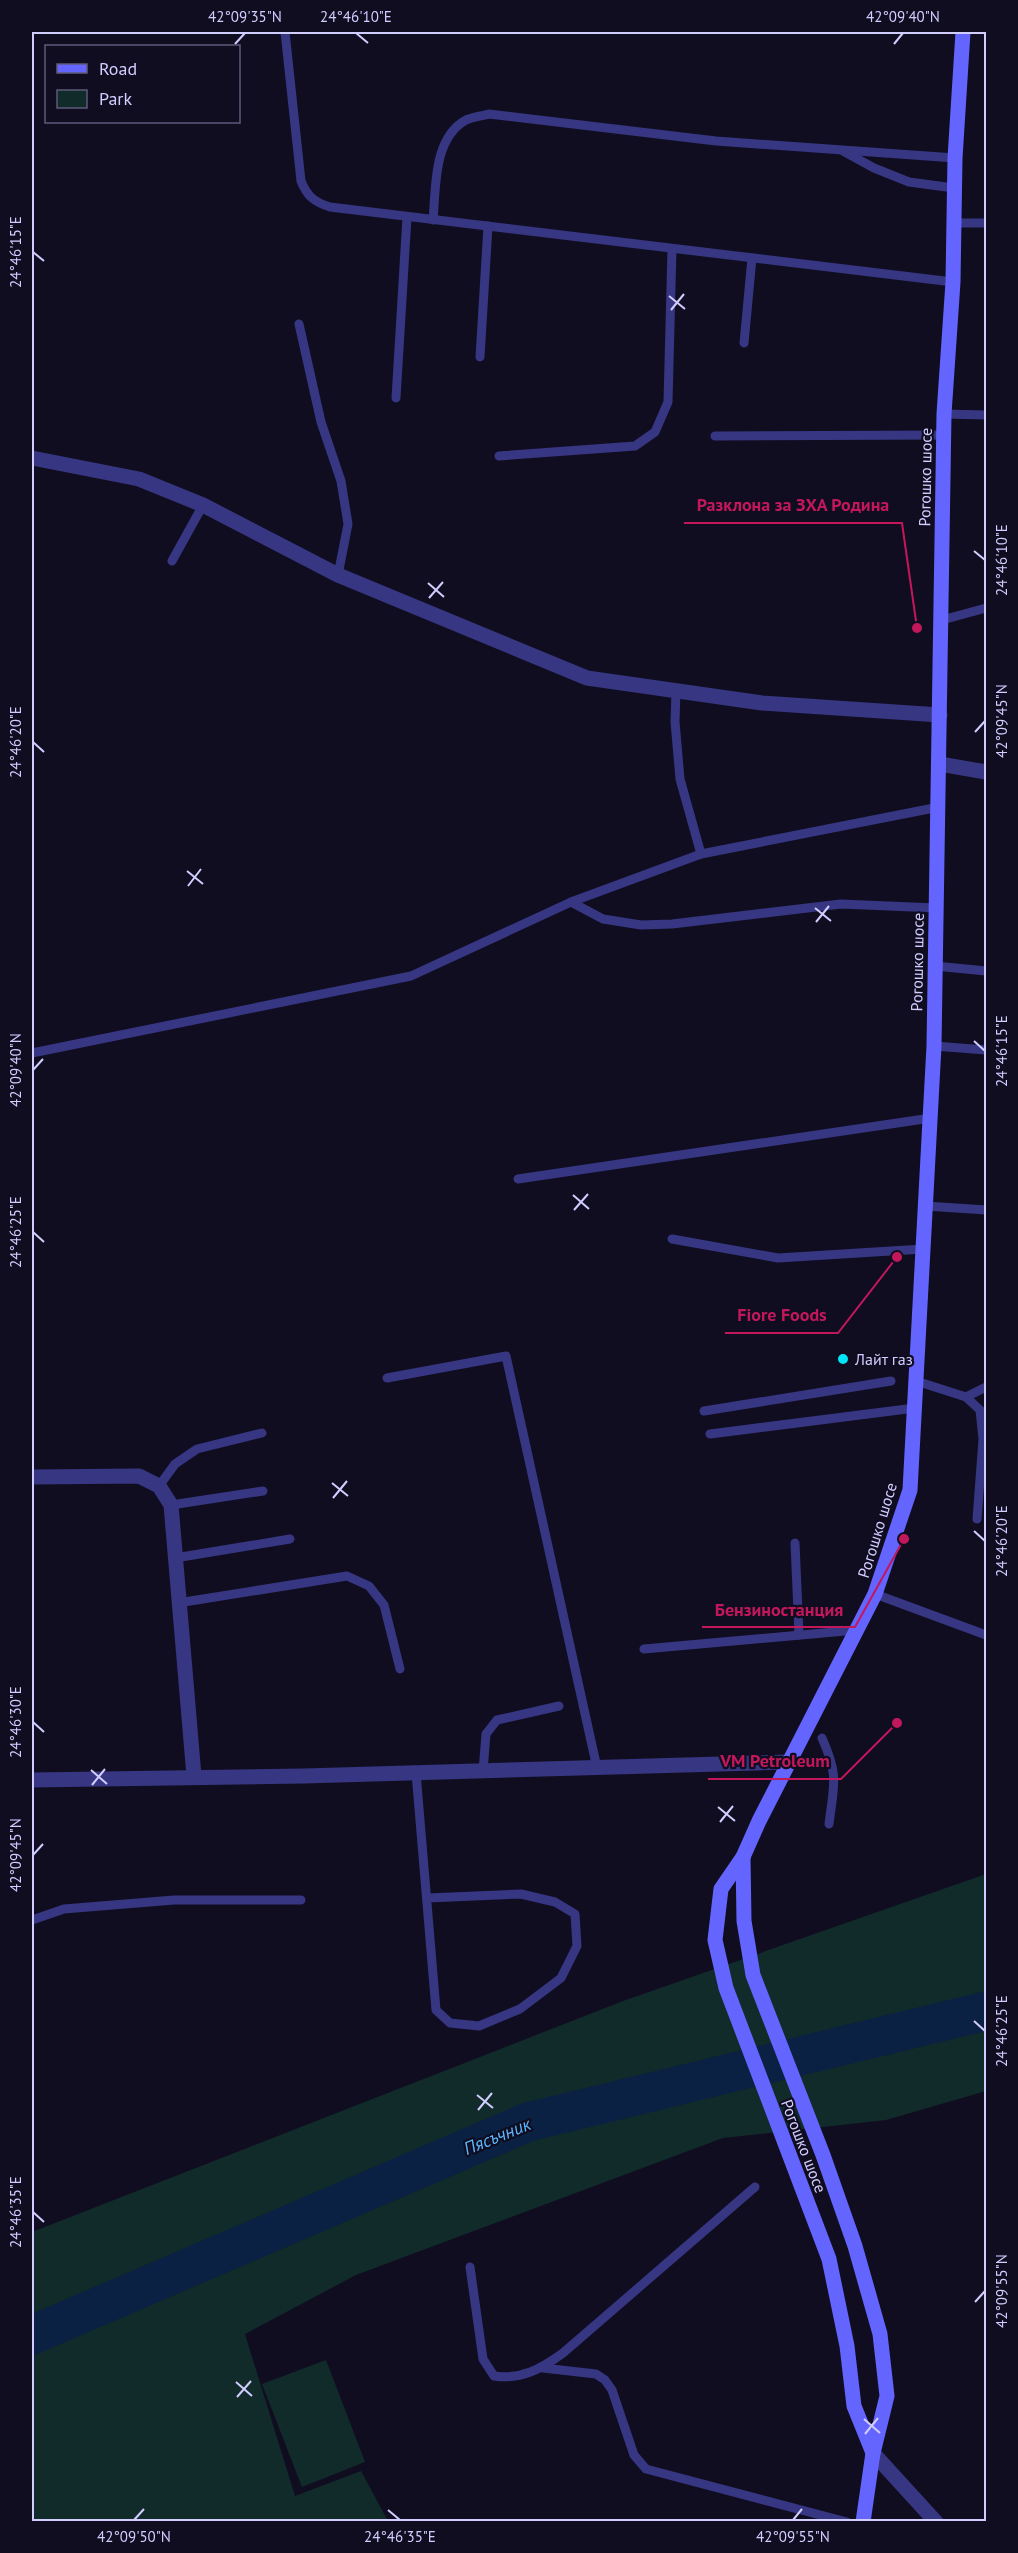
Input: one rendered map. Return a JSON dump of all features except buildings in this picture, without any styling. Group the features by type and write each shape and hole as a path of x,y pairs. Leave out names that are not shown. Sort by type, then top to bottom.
{"main road":[{"name":"Рогошко шосе","path":"873,2453 854,2406 847,2346 829,2259 726,1988 715,1940 722,1889 743,1857 875,1594 910,1490 934,1046 944,414 953,282 954,158 963,32"},
{"name":"Рогошко шосе","path":"743,1857 744,1920 753,1975 824,2155 855,2246 880,2334 887,2396 873,2453 862,2522"}],"street":[{"path":"32,458 139,479 204,505 338,575 587,678 762,702 940,715"},
{"path":"940,764 987,772"},
{"path":"32,1478 139,1476 159,1486 171,1505 194,1776"},
{"path":"32,1780 416,1773 789,1762"},
{"path":"873,2453 936,2522"}],"lane":[{"path":"285,32 301,182 306,194 316,203 330,207 407,217 953,282"},
{"path":"433,220 438,162 449,135 466,120 489,114 716,141 954,158"},
{"path":"840,150 874,168 909,182 954,188"},
{"path":"396,398 407,217"},
{"path":"952,223 987,223"},
{"path":"480,357 488,226"},
{"path":"499,456 635,446 655,432 668,402 672,249"},
{"path":"744,343 752,258"},
{"path":"299,324 321,422 341,481 348,524 338,575"},
{"path":"944,414 987,415"},
{"path":"716,436 944,435"},
{"path":"172,561 204,505"},
{"path":"942,620 987,608"},
{"path":"676,691 675,722 680,779 701,854"},
{"path":"32,1053 411,976 571,902 701,854 939,807"},
{"path":"571,902 603,918 641,925 672,924 841,904 936,908"},
{"path":"935,966 987,970"},
{"path":"934,1046 987,1050"},
{"path":"518,1179 930,1118"},
{"path":"926,1206 987,1210"},
{"path":"672,1239 778,1258 923,1249"},
{"path":"387,1378 506,1356 597,1768"},
{"path":"704,1411 891,1381"},
{"path":"916,1381 966,1397 980,1410 983,1439 978,1519"},
{"path":"966,1397 987,1388"},
{"path":"710,1434 915,1408"},
{"path":"159,1486 175,1464 197,1449 262,1433"},
{"path":"171,1505 263,1491"},
{"path":"175,1558 290,1539"},
{"path":"795,1544 799,1635"},
{"path":"178,1603 347,1576 369,1586 384,1605 400,1669"},
{"path":"875,1594 987,1635"},
{"path":"644,1649 857,1630"},
{"path":"483,1771 486,1734 497,1720 559,1706"},
{"path":"822,1738 832,1761 835,1776 829,1824"},
{"path":"416,1773 426,1898 436,2010 450,2023 479,2026 520,2009 561,1978 577,1946 575,1914 555,1902 521,1894 426,1898"},
{"path":"32,1920 64,1909 174,1899 301,1900"},
{"path":"470,2267 483,2359 494,2376 511,2378 543,2368 563,2353 755,2187"},
{"path":"543,2368 596,2374 605,2380 612,2390 634,2456 646,2469 847,2522"}],"green space":[{"path":"986,1874 986,2091 886,2120 723,2138 356,2275 245,2334 295,2496 361,2471 388,2521 32,2522 32,2232 623,2001"},
{"path":"326,2360 365,2462 302,2487 262,2384"}],"waterway":[{"name":"Пясъчник","path":"32,2335 528,2122 986,2011"}],"place":[{"name":"Разклона за ЗХА Родина","path":"917,628"},
{"name":"Fiore Foods","path":"897,1257"},
{"name":"Лайт газ","path":"843,1359"},
{"name":"Бензиностанция","path":"904,1539"},
{"name":"VM Petroleum","path":"897,1723"}]}
